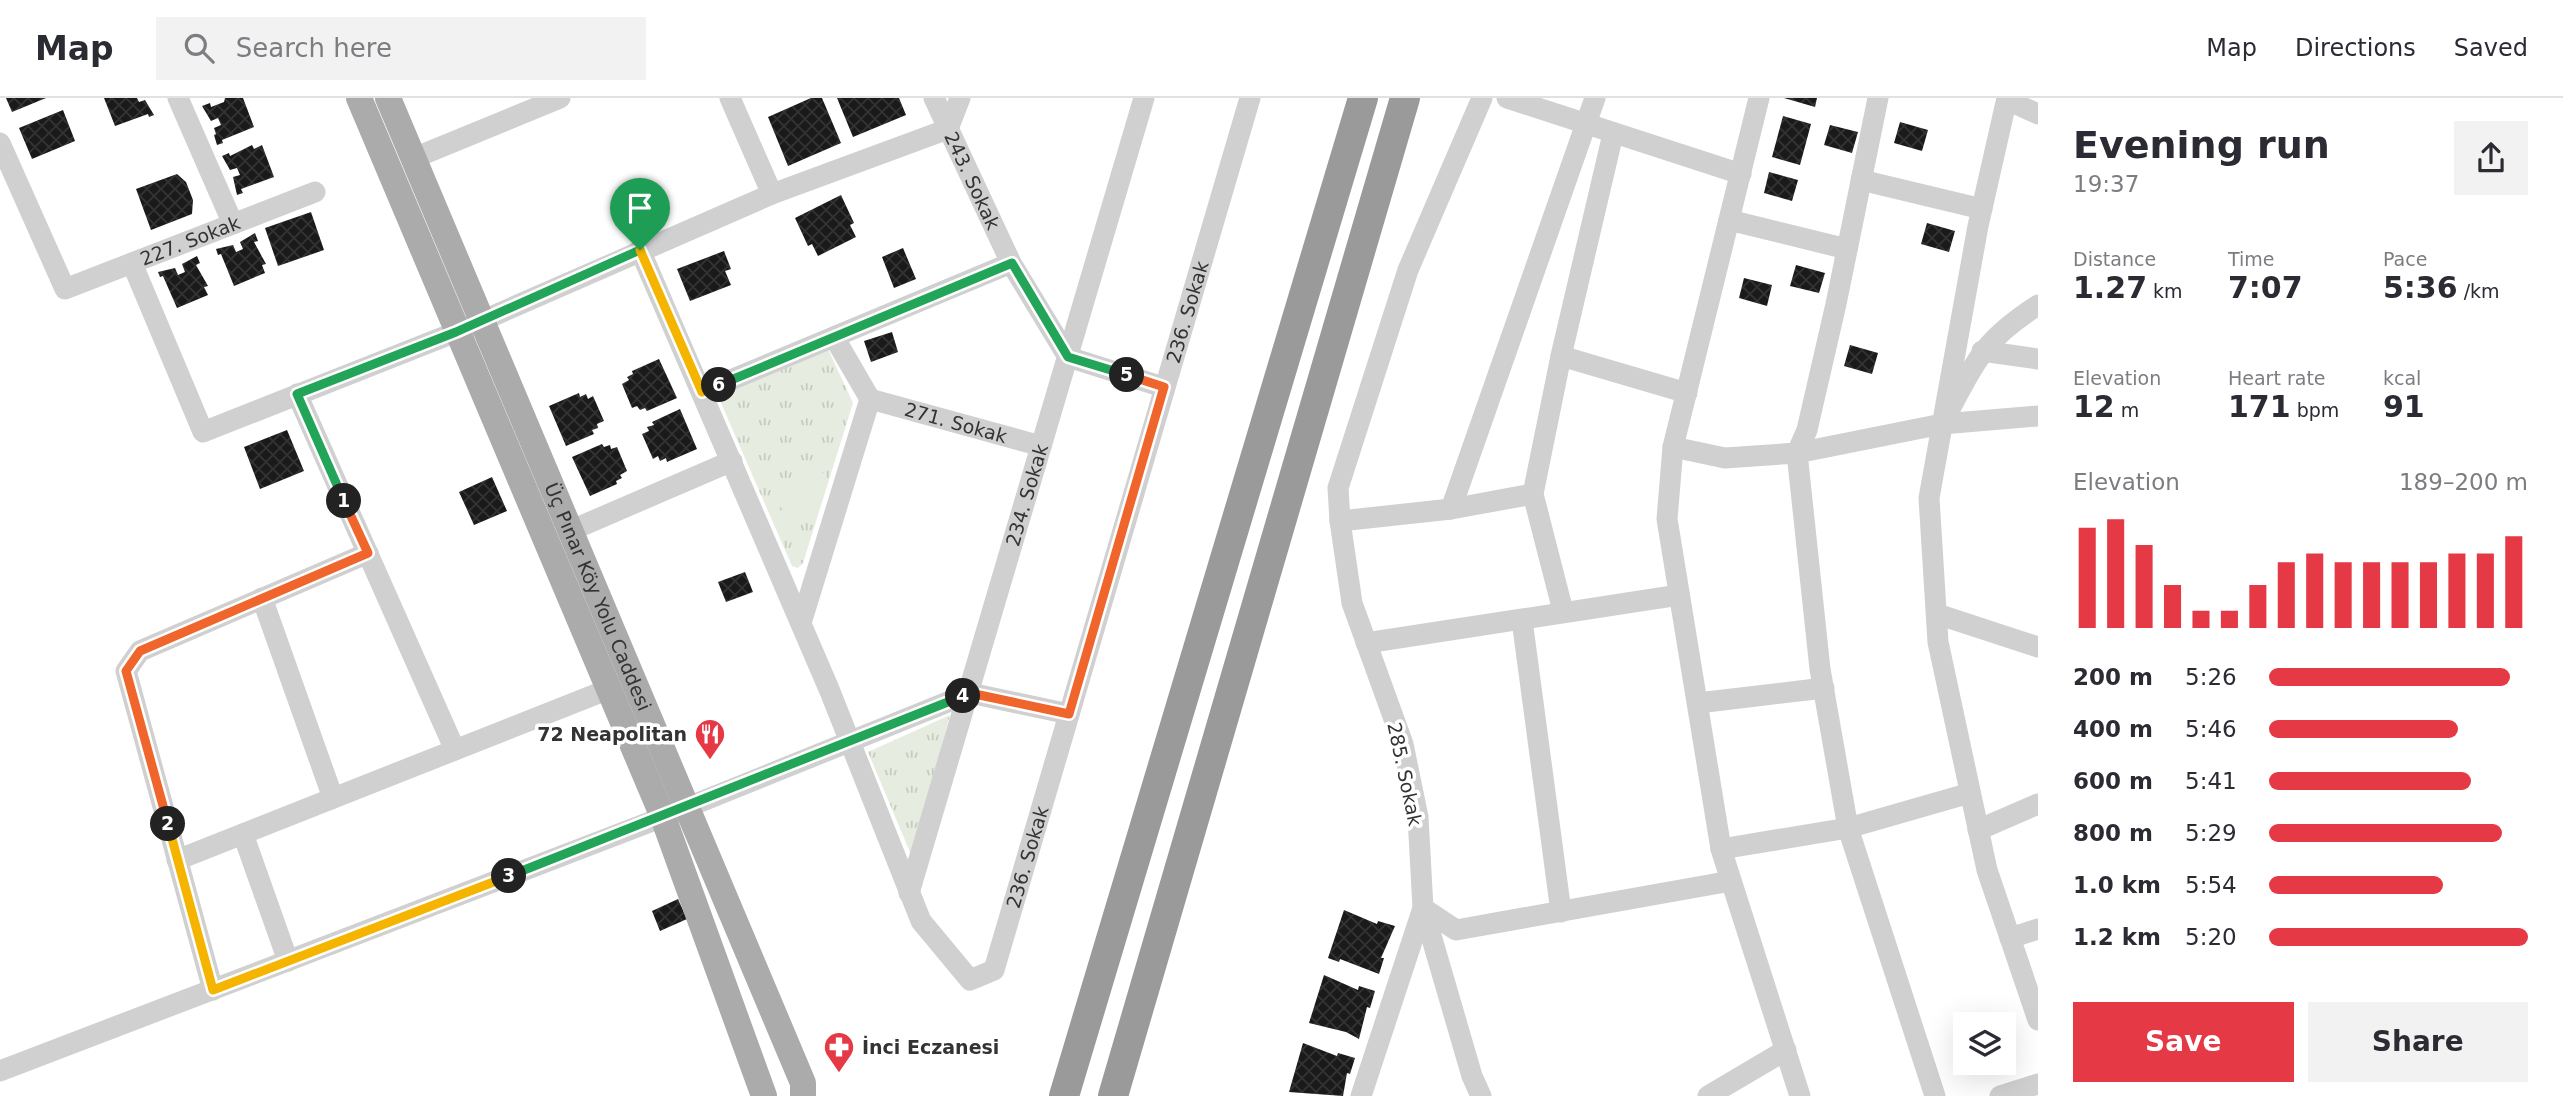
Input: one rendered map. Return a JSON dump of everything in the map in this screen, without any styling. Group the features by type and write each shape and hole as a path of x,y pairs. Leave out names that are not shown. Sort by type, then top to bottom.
{"highway":[{"path":"1064,1096 1363,98"},
{"path":"1113,1096 1405,100"}],"main road":[{"name":"Üç Pınar Köy Yolu Caddesi","path":"359,98 663,817 764,1096"},
{"name":"Üç Pınar Köy Yolu Caddesi","path":"388,98 803,1083 803,1096"}],"street":[{"path":"178,98 233,224"},
{"path":"414,158 560,98"},
{"path":"730,98 772,194"},
{"path":"132,263 203,432 456,332 772,194 948,130 934,98"},
{"name":"243. Sokak","path":"960,98 948,130 1012,263 1068,357"},
{"name":"234. Sokak","path":"909,893 1144,98"},
{"name":"236. Sokak","path":"909,893 921,921 970,980 994,970 1250,98"},
{"name":"285. Sokak","path":"1482,98 1408,270 1338,488 1352,603 1403,744 1418,817 1423,908 1472,1076 1482,1096"},
{"path":"1507,98 1741,174"},
{"path":"1451,509 1595,98"},
{"path":"1759,98 1673,447 1667,519 1721,849 1800,1096"},
{"path":"1878,98 1807,430 1797,453 1824,688 1847,828 1935,1096"},
{"path":"2038,114 2007,99 1982,209 1929,498 1938,642 1987,870 2038,1020"},
{"path":"1563,611 1533,494 1561,356 1613,134"},
{"name":"227. Sokak","path":"0,143 65,289 315,192"},
{"path":"1861,180 1982,209"},
{"path":"1729,220 1847,249"},
{"path":"640,250 800,623 909,893"},
{"path":"702,392 1012,263"},
{"path":"1942,424 1982,351 2008,325 2038,305"},
{"path":"800,623 870,399 834,337"},
{"path":"1982,351 2038,359"},
{"path":"1561,356 1687,393"},
{"path":"1068,357 1164,387"},
{"path":"297,394 455,750"},
{"name":"271. Sokak","path":"870,399 1041,446"},
{"path":"1673,447 1725,458 1797,453 1942,424 2038,415"},
{"path":"572,530 732,461"},
{"path":"1340,521 1451,509 1533,494"},
{"path":"213,990 126,671 140,651 368,553"},
{"path":"1366,643 1679,595"},
{"path":"262,598 333,798"},
{"path":"1937,614 2038,647"},
{"path":"1522,620 1561,912"},
{"path":"1698,704 1824,688"},
{"path":"177,860 609,689"},
{"path":"0,1072 663,817 970,693 1069,714"},
{"path":"1721,849 1847,828 1970,793"},
{"path":"1978,830 2038,804"},
{"path":"243,834 288,961"},
{"path":"1361,1096 1423,908 1456,930 1731,881"},
{"path":"2010,938 2038,929"},
{"path":"1708,1096 1786,1050"},
{"path":"2000,1096 2038,1084"}],"green space":[{"path":"828,349 853,403 803,563 798,568 792,566 721,403 727,390"},
{"path":"796,465 826,474 811,524 780,514"},
{"path":"950,715 912,857 868,752"}],"building":[{"path":"6,98 46,98 12,112"},
{"path":"104,98 137,98 139,102 145,100 154,115 149,117 148,114 115,126"},
{"path":"225,98 243,98 254,127 222,140 223,143 217,145 214,128 221,125 218,118 211,121 202,106 210,103 211,107 224,102"},
{"path":"811,98 822,98 841,143 788,166 768,117"},
{"path":"837,98 899,98 906,115 853,137"},
{"path":"1784,98 1817,98 1815,107"},
{"path":"63,110 75,141 32,159 19,128"},
{"path":"1783,116 1811,124 1800,165 1772,157"},
{"path":"1900,122 1928,130 1922,151 1894,143"},
{"path":"1830,125 1858,132 1852,153 1824,145"},
{"path":"252,145 254,149 262,145 274,177 241,189 243,193 237,195 233,177 240,175 237,168 230,170 222,156 229,153 230,156"},
{"path":"1769,172 1798,180 1792,201 1764,193"},
{"path":"177,174 186,182 193,200 192,214 151,230 136,189"},
{"path":"841,195 854,223 850,225 856,237 818,256 812,244 808,246 795,218"},
{"path":"311,212 324,250 278,266 265,228"},
{"path":"1927,223 1955,231 1949,252 1921,244"},
{"path":"255,233 258,241 254,242 266,264 262,265 265,273 234,286 221,254 218,255 216,249 233,245 236,252 243,249 240,242"},
{"path":"903,248 916,279 894,288 882,257"},
{"path":"724,251 731,269 725,271 731,285 690,301 677,269"},
{"path":"197,256 200,263 196,265 208,286 204,287 208,295 177,308 163,276 160,277 158,272 175,268 178,275 185,272 182,264"},
{"path":"1796,265 1825,273 1819,293 1790,286"},
{"path":"1744,278 1772,285 1767,306 1739,298"},
{"path":"892,332 898,352 871,362 864,341"},
{"path":"1850,345 1878,353 1872,374 1844,366"},
{"path":"659,359 677,398 647,411 645,408 640,410 637,406 632,408 622,384 629,380 627,377 633,374 632,371"},
{"path":"579,393 580,397 586,394 588,399 593,396 604,421 592,430 594,434 566,446 549,406"},
{"path":"680,409 697,449 667,462 666,458 660,461 658,456 653,459 642,434 649,431 647,427 654,425 652,422"},
{"path":"287,430 304,471 260,489 244,447"},
{"path":"602,444 604,447 610,445 611,449 617,447 627,471 620,475 622,478 616,481 617,484 590,496 572,457"},
{"path":"492,477 507,511 474,525 459,492"},
{"path":"745,572 753,592 726,602 718,582"},
{"path":"678,899 687,919 660,931 652,911"},
{"path":"1344,910 1377,924 1378,921 1395,926 1381,958 1384,958 1379,974 1340,959 1339,962 1328,958"},
{"path":"1324,975 1358,990 1359,986 1375,991 1370,1008 1367,1007 1359,1039 1346,1032 1309,1023"},
{"path":"1303,1043 1337,1056 1338,1053 1355,1058 1350,1074 1347,1073 1343,1096 1289,1092"}],"place":[{"name":"72 Neapolitan","path":"710,761"},
{"name":"İnci Eczanesi","path":"839,1074"}],"route":[{"path":"640,250 702,392 1012,263 1068,357 1164,387 1069,714 970,693 663,817 213,990 126,671 140,651 368,553 297,394 456,332 640,250"}]}
